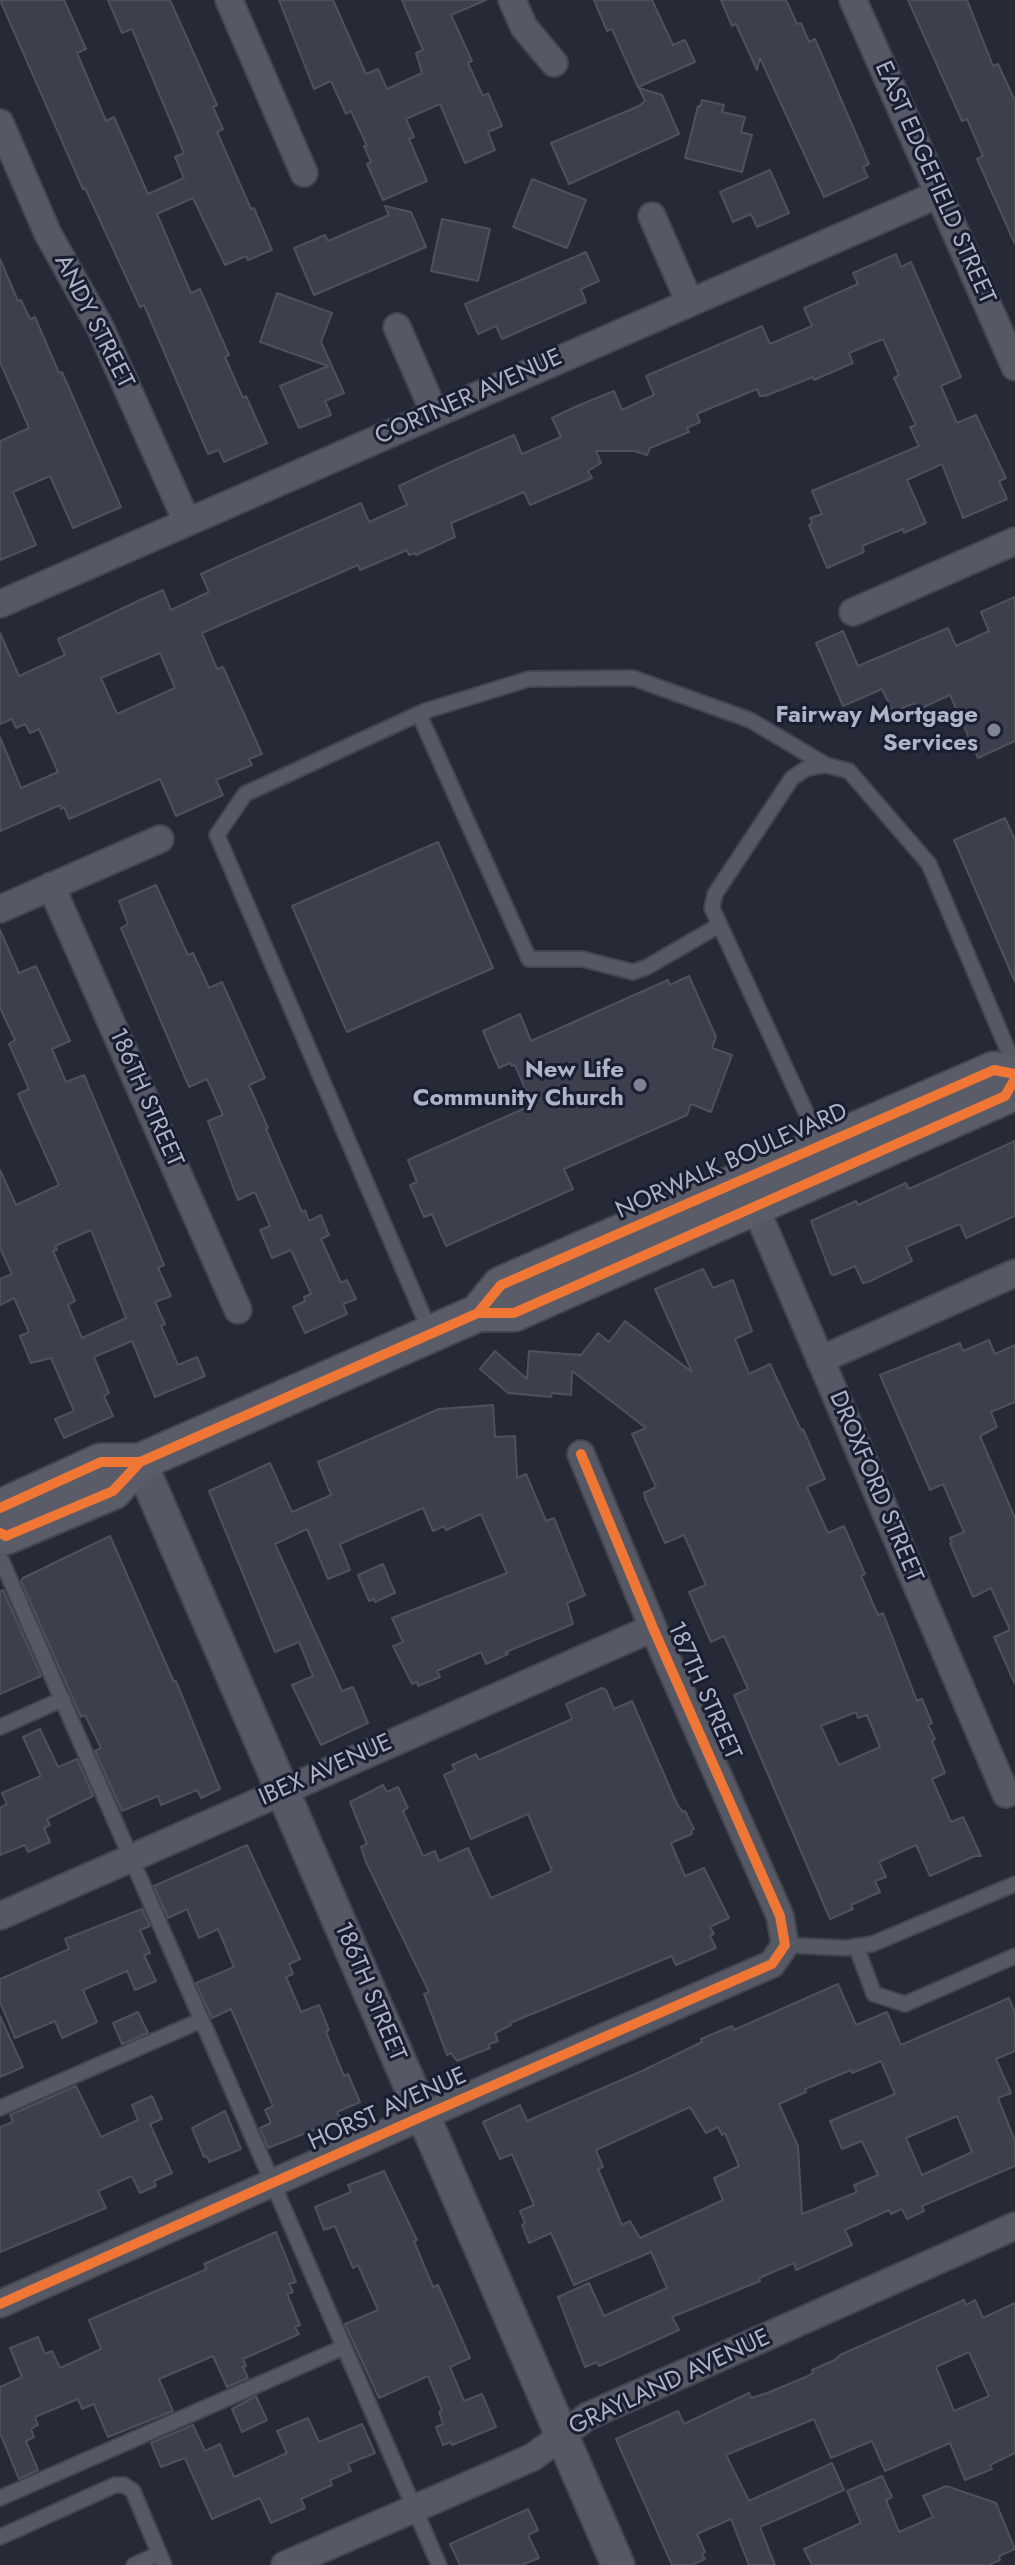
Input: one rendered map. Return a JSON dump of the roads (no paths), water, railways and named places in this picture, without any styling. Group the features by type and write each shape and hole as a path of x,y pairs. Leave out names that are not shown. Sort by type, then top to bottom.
{"main road":[{"name":"NORWALK BOULEVARD","path":"0,1533 6,1536 113,1491 140,1462 478,1313 501,1285 749,1194 1005,1096 1015,1076 994,1070 821,1145 749,1194"},
{"name":"NORWALK BOULEVARD","path":"0,1508 101,1462 140,1462"}],"street":[{"path":"229,0 304,173"},
{"path":"512,0 524,27 554,63"},
{"name":"EAST EDGEFIELD STREET","path":"853,0 1015,367"},
{"name":"ANDY STREET","path":"0,123 48,234 100,327 187,522"},
{"name":"CORTNER AVENUE","path":"0,604 939,194"},
{"path":"652,216 689,301"},
{"path":"397,327 434,412"},
{"path":"853,612 1015,541"},
{"path":"0,909 160,839"},
{"name":"186TH STREET","path":"51,886 238,1310"},
{"name":"DROXFORD STREET","path":"749,1194 1006,1794"},
{"path":"820,1360 1015,1273"},
{"name":"187TH STREET","path":"581,1454 653,1628 780,1916 785,1945"},
{"name":"186TH STREET","path":"140,1462 618,2565"},
{"name":"IBEX AVENUE","path":"0,1916 282,1789 653,1628"},
{"name":"HORST AVENUE","path":"0,2304 772,1964 785,1945"},
{"name":"GRAYLAND AVENUE","path":"285,2565 533,2457 588,2416 1015,2226"}],"lane":[{"path":"431,1334 217,835 245,794 419,714 529,679 633,678 750,720 826,765 849,771 929,864 1015,1067"},
{"path":"419,714 529,959 582,959 633,972 718,926"},
{"path":"821,1145 712,908 715,894 792,778 807,768 826,765"},
{"path":"0,1557 439,2565"},
{"path":"0,1727 63,1699"},
{"path":"785,1945 872,1944 1015,1884"},
{"path":"856,1946 874,1994 905,2004 1015,1956"},
{"path":"0,2108 202,2020"},
{"path":"0,2498 344,2347"},
{"path":"0,2537 115,2485 124,2485 133,2491 162,2560 134,2565"}],"place":[{"name":"Fairway Mortgage Services","path":"994,730"},
{"name":"New Life Community Church","path":"640,1085"}]}
